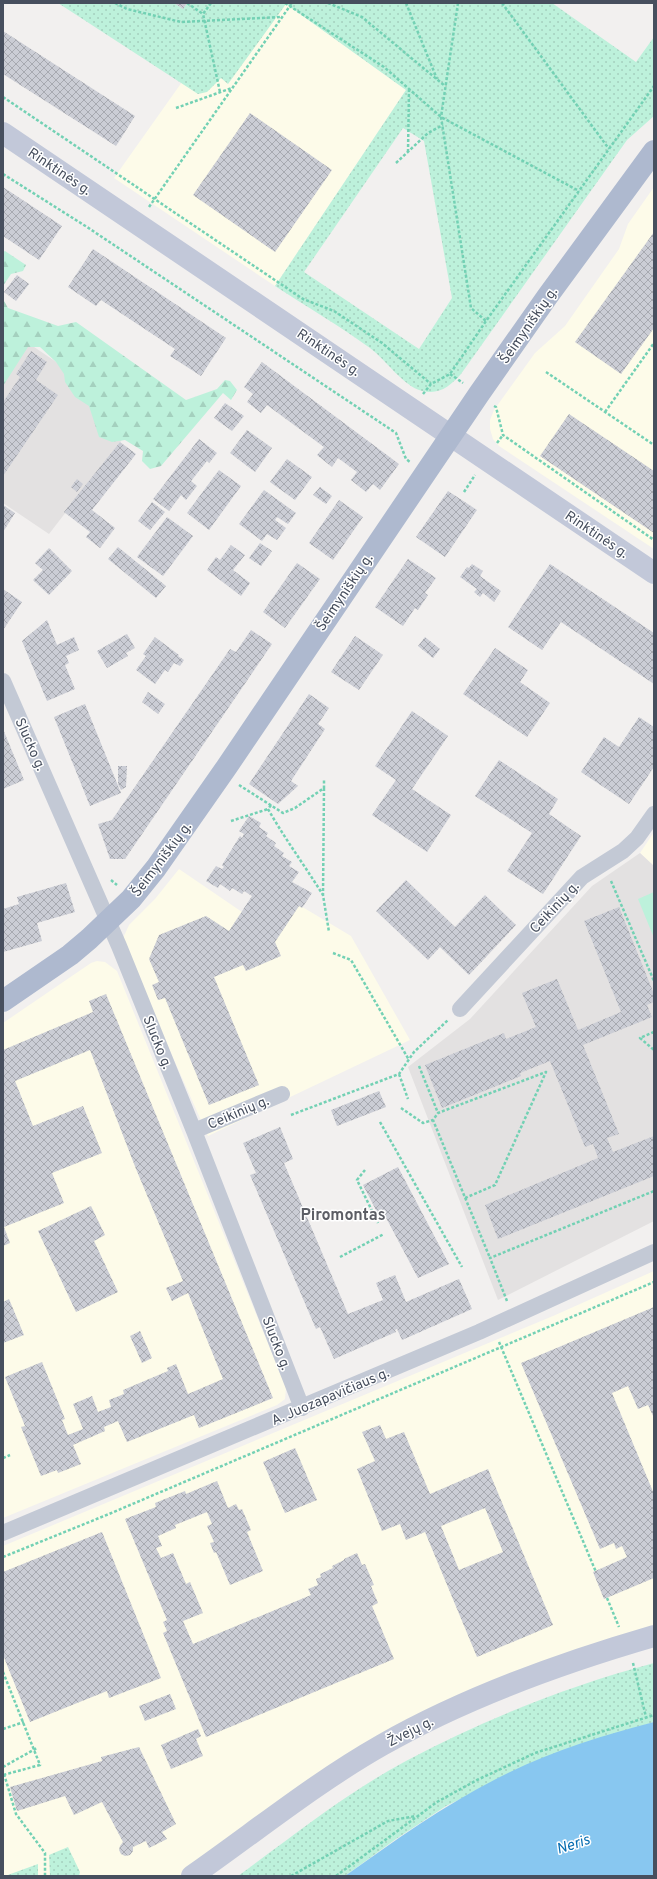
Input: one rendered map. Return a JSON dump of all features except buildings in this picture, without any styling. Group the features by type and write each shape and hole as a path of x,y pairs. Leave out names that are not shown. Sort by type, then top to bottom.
{"main road":[{"name":"Rinktinės g.","path":"3,132 654,573"},
{"name":"Šeimyniškių g.","path":"3,1001 70,954 108,920 141,887 172,847 451,435 547,297 654,151"},
{"name":"Žvejų g.","path":"192,1876 311,1791 382,1745 428,1721 532,1675 629,1654 654,1636"}],"street":[{"name":"Slucko g.","path":"3,681 108,920 194,1131 302,1408"},
{"name":"Ceikinių g.","path":"460,1009 582,877 623,851 637,838 654,814"},
{"name":"Ceikinių g.","path":"194,1131 282,1094"},
{"name":"A. Juozapavičiaus g.","path":"3,1533 302,1408 492,1326 654,1252"}],"path":[{"path":"115,3 127,9 181,22 282,17"},
{"path":"187,3 203,14 220,92"},
{"path":"203,14 211,3"},
{"path":"285,3 384,67 441,117 579,191"},
{"path":"138,223 292,3"},
{"path":"328,3 362,17 446,86"},
{"path":"406,3 437,79"},
{"path":"458,3 441,117 471,308 486,321"},
{"path":"502,3 609,149"},
{"path":"3,97 303,299 334,311 382,343 431,384 450,374 486,321 654,86"},
{"path":"176,108 233,87"},
{"path":"408,152 409,89"},
{"path":"396,163 428,133 442,125"},
{"path":"3,174 119,248 396,433 406,459 409,460"},
{"path":"605,412 654,343"},
{"path":"546,372 654,445"},
{"path":"503,435 654,540"},
{"path":"324,780 323,895 329,932"},
{"path":"237,784 283,812 295,808 324,788"},
{"path":"231,821 268,809 271,805"},
{"path":"268,809 323,895"},
{"path":"611,881 654,981"},
{"path":"333,953 351,960 409,1060"},
{"path":"291,1115 399,1074 414,1052 460,1009"},
{"path":"654,1032 640,1038 654,1050"},
{"path":"419,1066 438,1113"},
{"path":"401,1108 423,1123 433,1120 438,1113 546,1072 495,1185 465,1198"},
{"path":"399,1074 408,1099"},
{"path":"433,1120 505,1296"},
{"path":"380,1122 462,1267"},
{"path":"365,1170 357,1180 378,1223"},
{"path":"490,1258 654,1191"},
{"path":"340,1257 384,1234"},
{"path":"3,1557 109,1514 310,1427 501,1348 654,1282"},
{"path":"492,1326 596,1572"},
{"path":"3,1458 10,1456"},
{"path":"607,1598 629,1654 646,1717"},
{"path":"629,1654 640,1662"},
{"path":"626,1666 629,1654"},
{"path":"3,1672 40,1764 4,1774 16,1814 45,1853 45,1876"},
{"path":"336,1876 437,1802 477,1780 535,1753 654,1715"},
{"path":"3,1729 24,1722"},
{"path":"3,1768 37,1748"},
{"path":"291,1876 388,1821 418,1815"}],"shaded area":[{"path":"238,3 285,3 406,90 275,286 114,178"},
{"path":"654,187 654,549 499,446 493,439 490,429 490,420 494,410 535,353 565,326 619,249 628,224"},
{"path":"3,326 77,376 131,428 49,534 3,503"},
{"path":"654,832 654,866 640,853"},
{"path":"640,853 654,866 654,1221 498,1300 408,1067 470,1019 592,886"},
{"path":"179,869 242,912 289,899 351,936 410,1040 208,1136 124,948 124,936 129,925 155,899"},
{"path":"97,961 105,962 117,971 286,1388 285,1399 277,1405 3,1518 3,1023 91,963"},
{"path":"654,1271 654,1630 498,1683 183,1876 3,1876 3,1546 553,1316"}],"green space":[{"path":"58,3 174,3 183,9 187,3 552,3 636,62 654,37 654,116 627,140 461,374 449,386 434,392 422,391 408,384 370,348 275,286 406,90 286,4 228,84 221,78 207,92 198,94","holes":["403,128 424,141 452,298 419,349 304,272"]},
{"path":"341,3 364,3 359,12"},
{"path":"5,251 26,265 23,271 11,274 3,286 3,252"},
{"path":"3,299 8,308 58,326 76,322 186,400 217,389 225,380 230,381 237,390 231,400 223,393 161,466 150,469 142,461 143,451 125,440 112,442 99,437 89,406 75,397 65,382 64,374 56,362 40,347 28,347 3,386"},
{"path":"654,892 654,938 638,899"},
{"path":"654,1663 654,1722 551,1755 446,1806 396,1839 345,1876 238,1876 341,1801 384,1773 406,1761 466,1731 527,1705 590,1682"},
{"path":"68,1847 80,1872 79,1876 50,1876 49,1855"},
{"path":"38,1864 38,1876 5,1876"}],"water":[{"name":"Neris","path":"654,1722 654,1876 345,1876 438,1812 496,1779 554,1753 614,1733"}],"district":[{"name":"Piromontas","path":"343,1214"}]}
